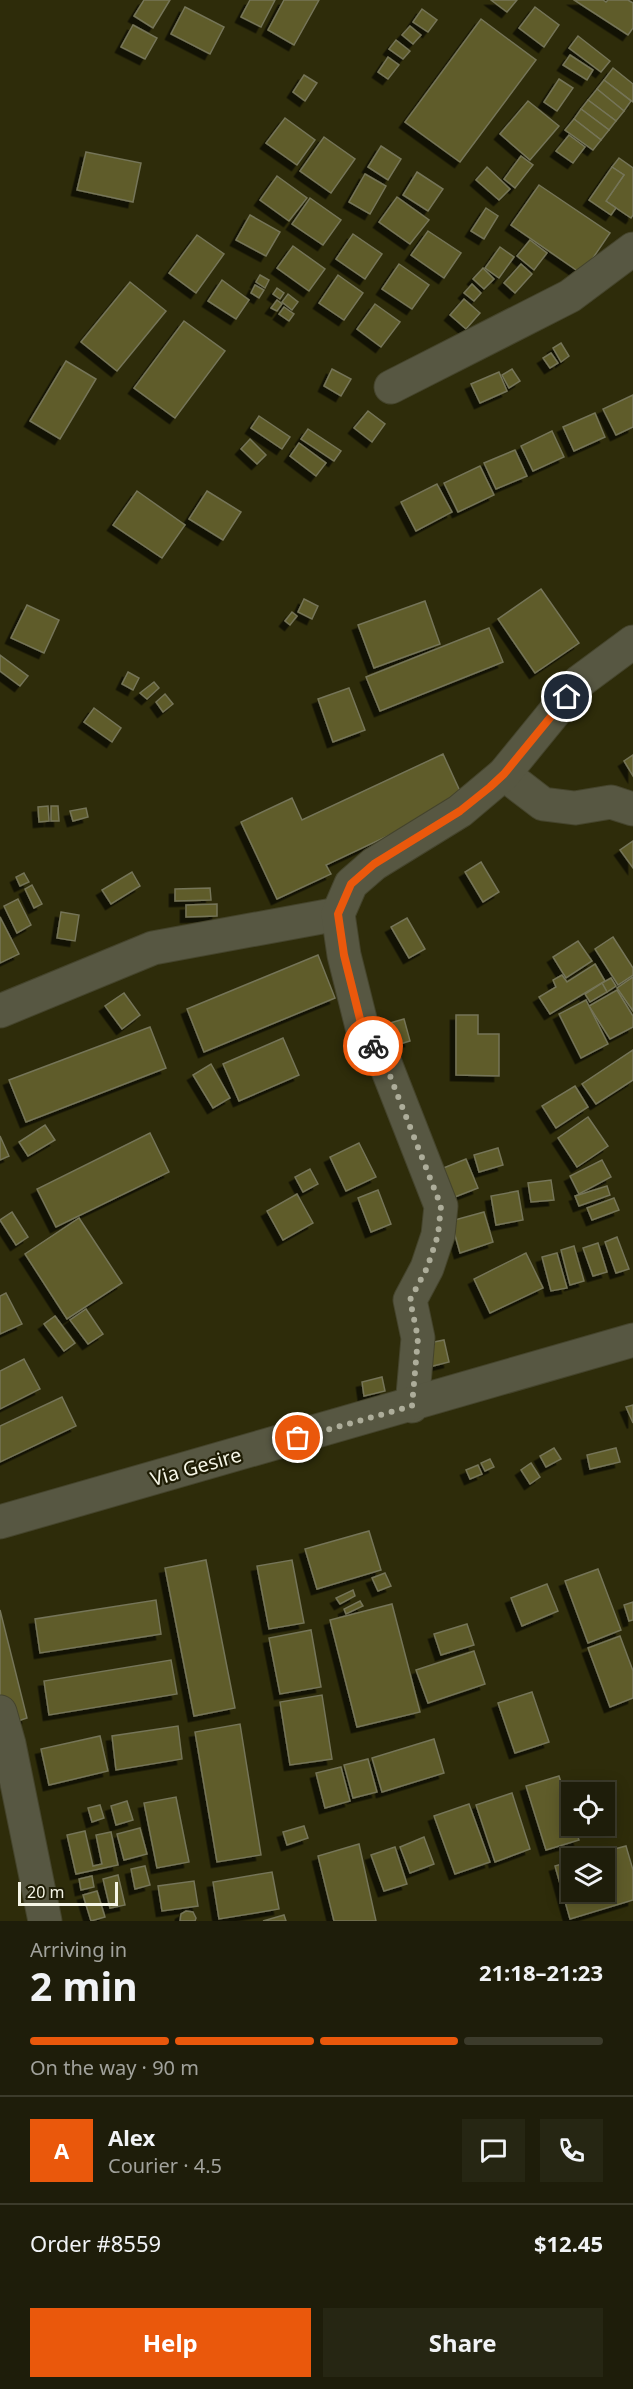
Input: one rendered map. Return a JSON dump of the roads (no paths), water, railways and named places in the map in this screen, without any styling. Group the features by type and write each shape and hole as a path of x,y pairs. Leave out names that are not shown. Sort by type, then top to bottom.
{"street":[{"path":"391,387 570,296 633,249"},
{"path":"412,1406 418,1338 410,1300 427,1268 438,1235 441,1206 385,1063 363,1031 344,955 338,914 351,884 374,864 460,811 504,774 579,682 633,642"},
{"path":"504,774 543,804 575,808 611,802 633,809"},
{"path":"0,1011 153,948 338,914"},
{"name":"Via Gesire","path":"0,1522 412,1406 633,1340"},
{"path":"0,1712 9,1744 45,1921"}]}
